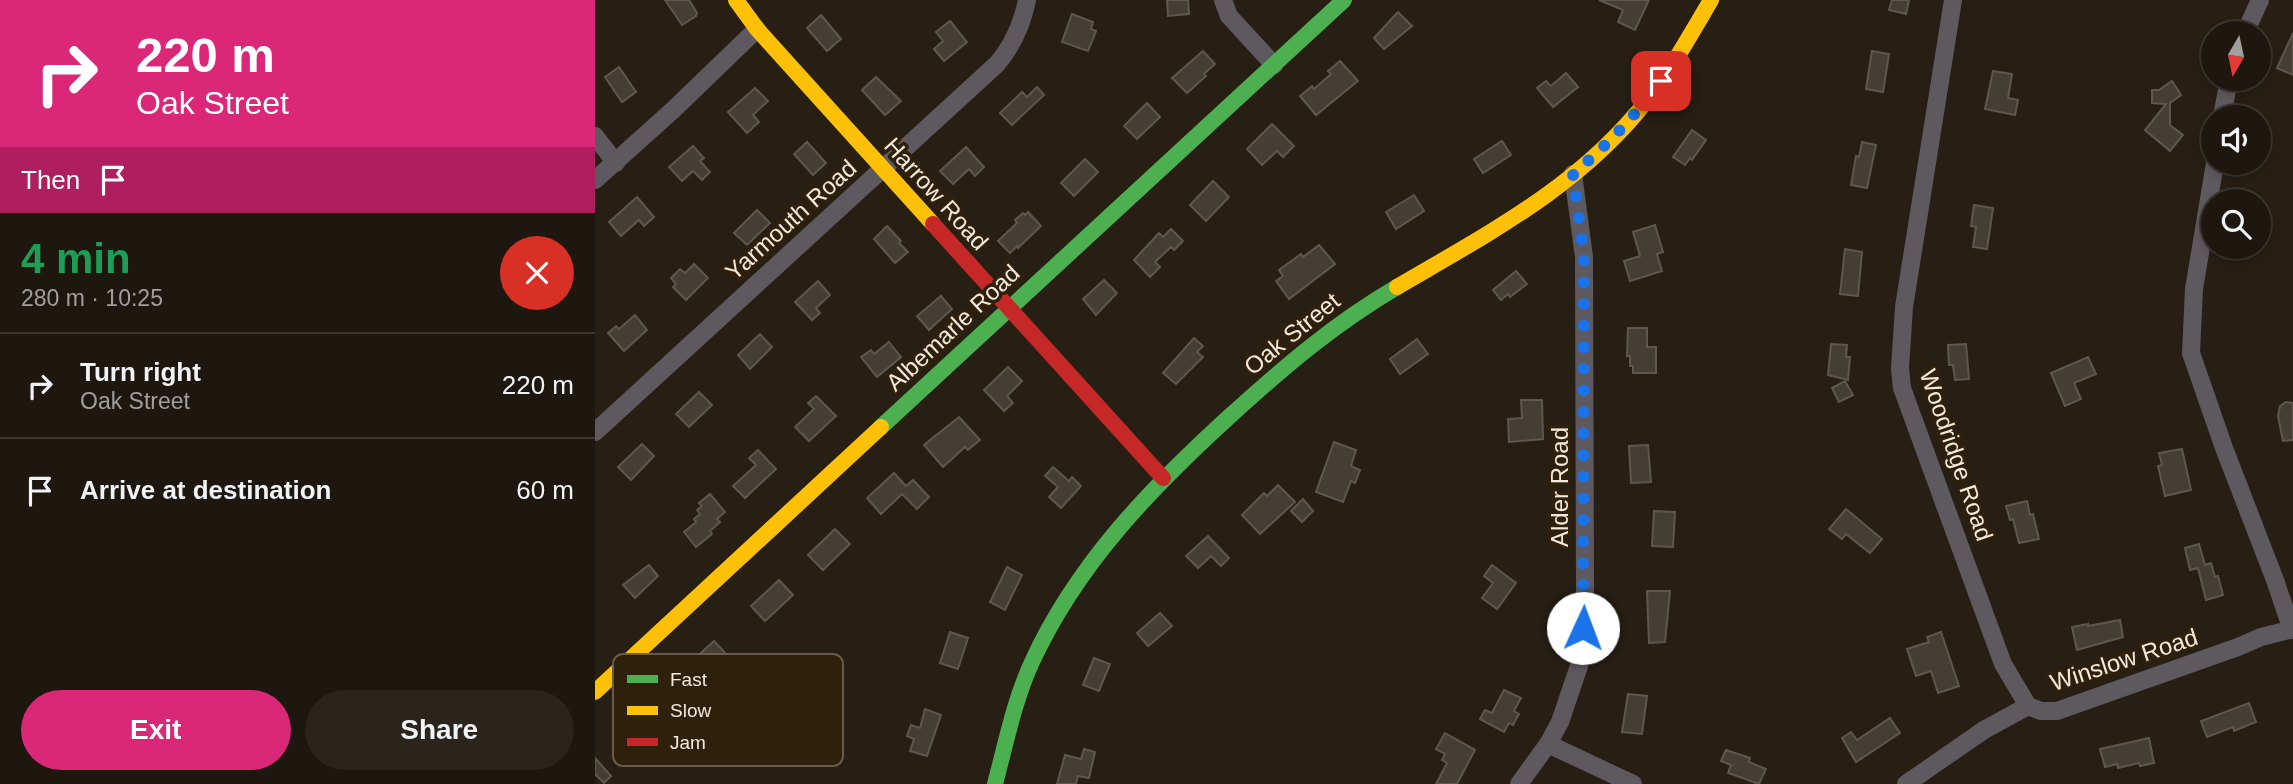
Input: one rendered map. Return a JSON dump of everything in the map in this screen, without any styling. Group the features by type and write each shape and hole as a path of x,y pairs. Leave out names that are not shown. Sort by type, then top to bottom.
{"street":[{"name":"Harrow Road","path":"736,0 757,29 1163,478"},
{"name":"Yarmouth Road","path":"595,432 1008,51 1018,32 1027,0"},
{"path":"1223,0 1229,16 1274,65"},
{"name":"Albemarle Road","path":"636,654 1344,0"},
{"name":"Oak Street","path":"995,784 1016,709 1044,639 1069,592 1104,543 1163,478 1262,386 1334,326 1383,294 1525,211 1573,174 1637,113 1673,65 1711,0"},
{"name":"Woodridge Road","path":"1953,0 1904,307 1900,368 1902,388 2003,664 2028,706"},
{"path":"2250,21 2260,0"},
{"path":"595,180 757,29"},
{"path":"595,136 616,163"},
{"name":"Alder Road","path":"1519,784 1548,744 1569,700 1579,666 1583,636 1584,257 1573,174"},
{"path":"2213,175 2194,289 2191,353 2293,630"},
{"name":"Winslow Road","path":"1906,784 1984,730 2028,706 2041,711 2057,711 2238,647 2261,636 2293,630"},
{"name":"Albemarle Road","path":"595,692 613,675"},
{"path":"1548,744 1633,784"}],"building":[{"path":"665,0 689,0 697,13 696,16 682,25"},
{"path":"1167,0 1188,0 1189,14 1168,16"},
{"path":"1599,0 1649,0 1635,30 1618,22 1623,10"},
{"path":"1892,0 1909,0 1906,14 1889,10"},
{"path":"1398,12 1412,26 1384,49 1374,38"},
{"path":"1072,14 1093,22 1091,29 1096,31 1088,51 1062,42"},
{"path":"821,15 841,39 827,51 807,28"},
{"path":"950,21 967,42 944,61 934,49 943,41 936,32"},
{"path":"2293,33 2293,75 2277,68"},
{"path":"1203,51 1215,64 1187,93 1172,78"},
{"path":"1872,51 1889,54 1883,92 1866,89"},
{"path":"1340,61 1358,81 1316,115 1300,96 1312,86 1314,89 1331,74 1328,71"},
{"path":"619,67 636,92 622,102 605,77"},
{"path":"1993,71 2012,74 2008,98 2018,100 2015,115 1985,109"},
{"path":"1566,73 1578,87 1553,107 1537,88 1546,81 1551,86"},
{"path":"876,77 901,101 885,115 862,90"},
{"path":"2172,81 2181,95 2170,103 2170,125 2183,135 2170,151 2145,130 2166,104 2152,103 2152,90 2159,90"},
{"path":"1037,87 1044,95 1012,125 1000,113 1022,92 1027,97"},
{"path":"755,88 768,101 753,115 759,122 747,133 728,112"},
{"path":"1147,103 1160,117 1137,139 1124,126"},
{"path":"1272,124 1294,146 1283,157 1277,151 1262,165 1247,149"},
{"path":"1692,130 1706,140 1692,160 1690,158 1685,165 1673,157"},
{"path":"1502,141 1511,155 1483,173 1474,159"},
{"path":"807,142 826,163 813,175 794,154"},
{"path":"1862,142 1876,145 1867,188 1851,185 1856,156 1859,157"},
{"path":"693,146 704,158 700,161 710,172 702,180 693,171 682,181 669,167"},
{"path":"966,147 984,167 975,176 969,169 953,184 940,171"},
{"path":"1085,159 1098,172 1074,196 1061,183"},
{"path":"1213,181 1229,197 1206,221 1190,205"},
{"path":"1414,195 1424,211 1396,229 1386,212"},
{"path":"637,197 654,217 644,226 639,220 621,236 609,222"},
{"path":"1974,205 1993,208 1987,249 1973,247 1976,227 1971,226"},
{"path":"757,210 770,223 747,245 734,233"},
{"path":"1028,212 1041,226 1010,253 998,241 1017,223 1015,220"},
{"path":"1655,225 1663,252 1657,254 1662,271 1630,281 1624,261 1640,256 1633,232"},
{"path":"887,226 908,252 895,263 874,239"},
{"path":"1171,229 1183,241 1174,250 1171,247 1155,262 1160,267 1150,277 1134,260 1159,233 1163,237"},
{"path":"1319,245 1335,264 1289,299 1276,281 1283,276 1279,270"},
{"path":"1845,249 1862,252 1858,296 1840,294"},
{"path":"694,264 708,278 686,300 673,287 676,284 671,278 680,269 685,273"},
{"path":"1516,271 1527,284 1510,297 1508,294 1501,300 1493,290"},
{"path":"1104,280 1117,293 1096,315 1083,299"},
{"path":"818,281 830,295 816,308 820,313 812,320 795,302"},
{"path":"941,296 952,309 929,330 917,316"},
{"path":"635,315 647,330 624,351 608,333 616,326 619,329"},
{"path":"1628,328 1647,328 1647,347 1656,347 1656,373 1633,373 1630,356 1627,356"},
{"path":"760,334 772,347 750,369 738,355"},
{"path":"1194,338 1203,346 1197,352 1203,357 1176,384 1163,373"},
{"path":"1417,339 1428,354 1400,374 1390,359"},
{"path":"889,342 901,357 877,377 861,357 871,350 874,354"},
{"path":"1831,344 1847,345 1846,357 1850,357 1848,380 1828,375"},
{"path":"1966,344 1969,379 1955,380 1953,365 1949,365 1948,345"},
{"path":"2088,357 2096,374 2074,383 2081,399 2065,406 2051,373"},
{"path":"1008,367 1022,381 1007,396 1013,403 1004,411 984,390"},
{"path":"1845,381 1853,395 1839,402 1832,388"},
{"path":"699,392 712,405 689,427 676,414"},
{"path":"816,396 836,416 809,441 795,427 814,409 808,403"},
{"path":"1521,400 1542,400 1543,439 1509,442 1508,419 1522,418"},
{"path":"2286,402 2293,403 2293,440 2283,441 2278,416 2280,406"},
{"path":"959,417 980,440 968,450 965,447 943,467 924,445"},
{"path":"1334,442 1356,450 1351,466 1360,470 1355,483 1351,481 1343,502 1316,492"},
{"path":"642,444 654,456 631,480 618,467"},
{"path":"1648,445 1651,482 1631,483 1629,446"},
{"path":"2182,449 2191,490 2165,496 2158,466 2162,465 2159,453"},
{"path":"758,450 776,469 745,498 733,486 756,465 749,458"},
{"path":"1053,467 1069,481 1072,477 1081,486 1061,508 1049,497 1058,487 1045,476"},
{"path":"894,473 906,486 913,480 929,497 917,509 902,494 881,514 867,498"},
{"path":"1278,485 1295,502 1260,534 1242,515 1264,493 1267,496"},
{"path":"710,494 725,512 717,519 720,522 710,531 712,534 696,547 684,532 696,522 694,519 700,514 697,510 702,506 699,503"},
{"path":"1303,499 1313,511 1302,522 1291,511"},
{"path":"2027,501 2039,539 2019,543 2013,519 2010,520 2006,506"},
{"path":"1846,509 1882,539 1870,553 1846,534 1842,539 1829,529"},
{"path":"1654,511 1675,512 1673,547 1652,546"},
{"path":"835,529 850,544 823,570 808,555"},
{"path":"1208,536 1229,558 1221,566 1211,556 1198,568 1186,556"},
{"path":"2199,544 2205,565 2211,563 2215,577 2218,576 2223,595 2206,600 2198,568 2190,570 2185,548"},
{"path":"649,565 658,576 635,598 623,585"},
{"path":"1492,565 1516,583 1497,609 1482,598 1493,583 1484,576"},
{"path":"1007,567 1022,575 1005,610 990,602"},
{"path":"779,580 793,595 765,621 751,606"},
{"path":"1647,591 1670,591 1665,642 1649,643"},
{"path":"1160,613 1172,626 1148,646 1137,633"},
{"path":"2120,620 2123,637 2077,650 2072,627"},
{"path":"950,632 968,638 958,669 940,663"},
{"path":"1941,632 1959,686 1938,693 1931,671 1916,676 1907,649 1929,642 1927,637"},
{"path":"714,641 726,654 700,654"},
{"path":"1094,658 1110,664 1099,691 1083,685"},
{"path":"1504,690 1521,698 1514,711 1519,714 1513,725 1509,723 1504,732 1480,719 1485,710 1492,713"},
{"path":"1628,694 1647,696 1642,734 1622,732"},
{"path":"2249,703 2256,722 2234,731 2233,727 2207,737 2201,721"},
{"path":"925,709 941,715 927,756 910,751 914,739 907,736 911,725 920,728"},
{"path":"1890,718 1900,733 1856,762 1842,738 1851,732 1857,740"},
{"path":"1445,733 1475,750 1457,784 1436,784 1447,763 1442,760 1445,754 1436,749"},
{"path":"2149,738 2154,763 2105,767 2100,749"},
{"path":"1084,749 1095,752 1089,778 1078,776 1076,784 1057,784 1065,755 1081,759"},
{"path":"1726,750 1750,758 1749,762 1766,769 1759,784 1728,773 1731,765 1721,761"},
{"path":"595,758 611,776 604,783 595,774"}],"traffic: fast":[{"path":"881,427 1344,0"},
{"path":"995,784 1015,707 1032,662 1071,592 1118,529 1172,471 1270,380 1331,331 1397,287"}],"traffic: slow":[{"path":"736,0 757,29 933,224"},
{"path":"1397,287 1532,205 1594,157 1622,130 1657,87 1711,0"},
{"path":"636,654 881,427"},
{"path":"595,692 613,675"}],"traffic: jam":[{"path":"933,224 1163,478"}],"route":[{"path":"1583,628 1584,257 1573,174 1637,113 1661,81"}]}
